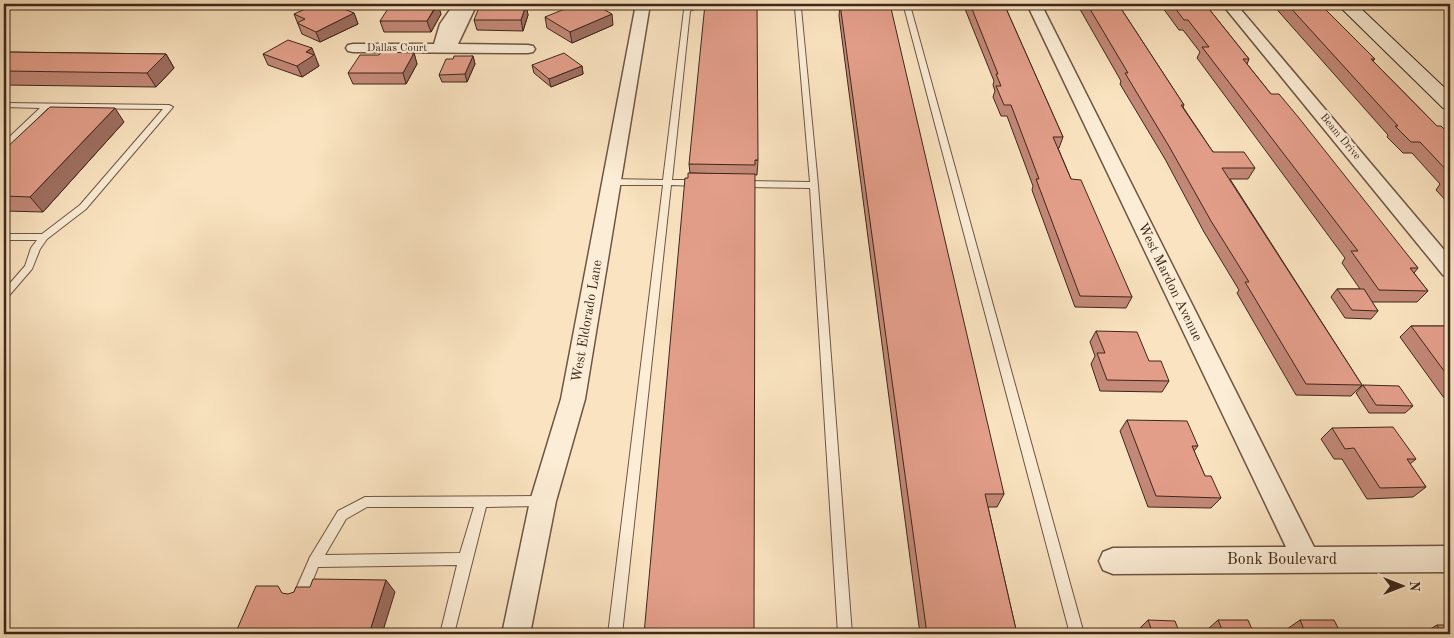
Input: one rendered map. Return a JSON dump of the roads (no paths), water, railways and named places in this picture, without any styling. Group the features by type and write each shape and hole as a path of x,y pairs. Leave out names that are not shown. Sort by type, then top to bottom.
{"main road":[{"path":"1346,4 1447,97"}],"street":[{"name":"Dallas Court","path":"441,48 440,41 456,8 461,4"},
{"name":"Dallas Court","path":"441,48 452,42 468,8 468,4"},
{"name":"West Eldorado Lane","path":"516,634 542,501 573,399 643,4"},
{"name":"West Mardon Avenue","path":"1034,4 1306,560"},
{"name":"Beam Drive","path":"1230,4 1450,270"},
{"name":"Dallas Court","path":"353,48 528,49"},
{"name":"Bonk Boulevard","path":"1113,560 1450,559"}],"lane":[{"path":"615,634 687,10 695,5 723,5"},
{"path":"732,5 907,6 1077,634"},
{"path":"798,6 814,185 845,634"},
{"path":"4,105 169,107 83,207 44,237 36,248 29,267 4,296"},
{"path":"4,146 47,105"},
{"path":"612,182 707,183"},
{"path":"736,184 814,185"},
{"path":"4,237 44,237"},
{"path":"299,598 314,560 342,515 365,502 542,501"},
{"path":"446,634 481,502"},
{"path":"314,560 465,559"}]}
